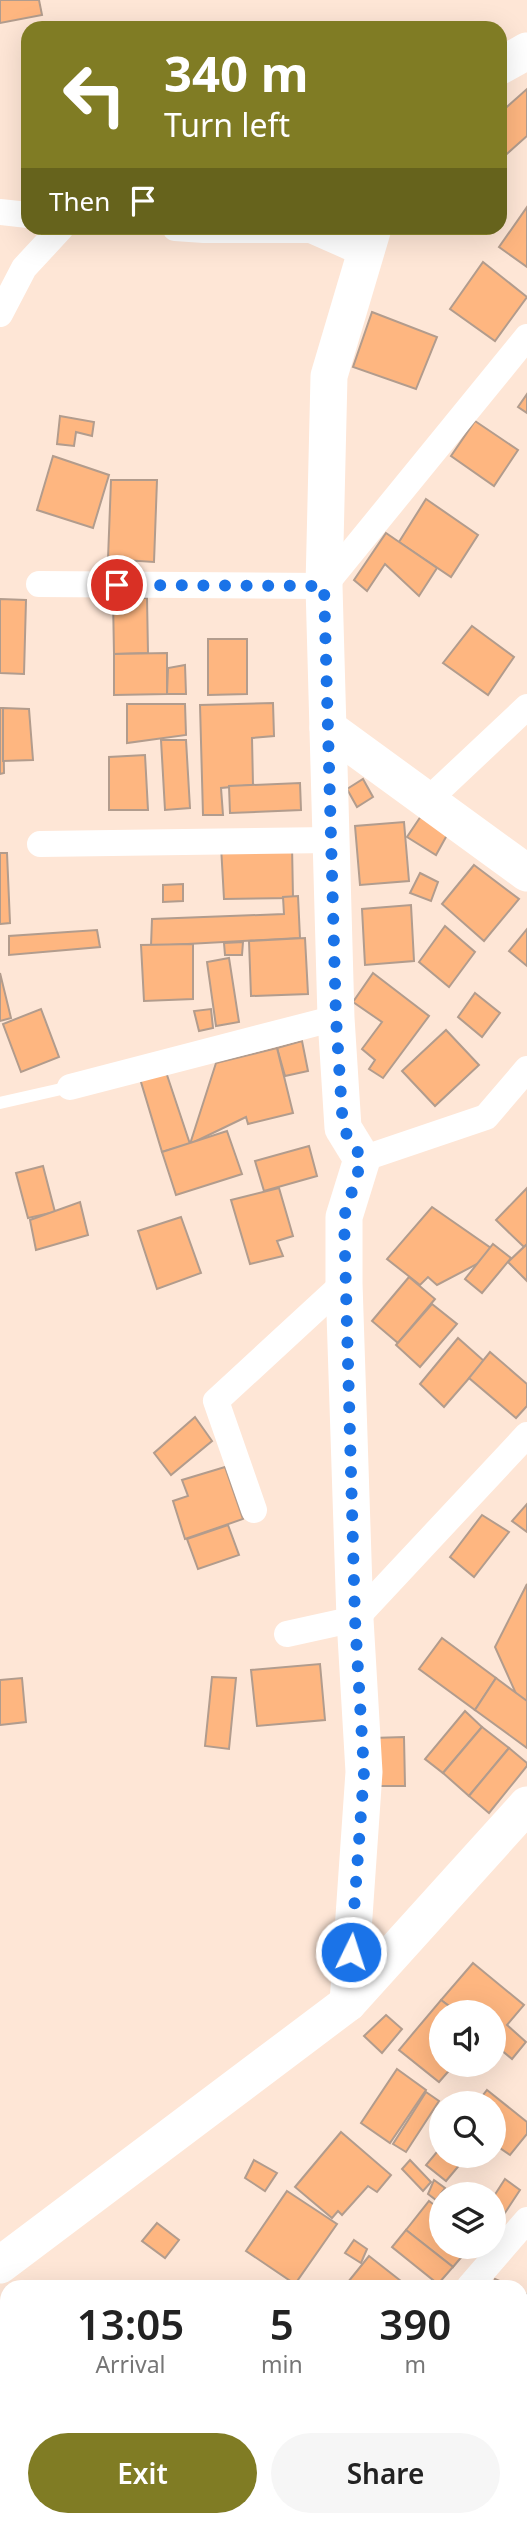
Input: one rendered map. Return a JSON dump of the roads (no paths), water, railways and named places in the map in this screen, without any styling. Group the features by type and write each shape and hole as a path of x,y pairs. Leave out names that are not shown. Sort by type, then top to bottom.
{"street":[{"path":"507,62 527,51"},
{"path":"0,212 21,214"},
{"path":"0,314 24,268 55,235"},
{"path":"337,235 369,241 329,376 324,586 336,1018 343,1128 362,1159 344,1217 355,1619 364,1772 348,2003"},
{"path":"324,586 527,337"},
{"path":"39,584 324,586"},
{"path":"428,801 527,707"},
{"path":"328,728 527,873"},
{"path":"40,844 331,840"},
{"path":"70,1087 336,1018"},
{"path":"362,1159 485,1117 527,1069"},
{"path":"254,1510 216,1401 344,1283"},
{"path":"287,1634 355,1619 527,1435"},
{"path":"0,2265 348,2003 527,1805"},
{"path":"475,2280 527,2220"}],"lane":[{"path":"0,1103 70,1087"}]}
